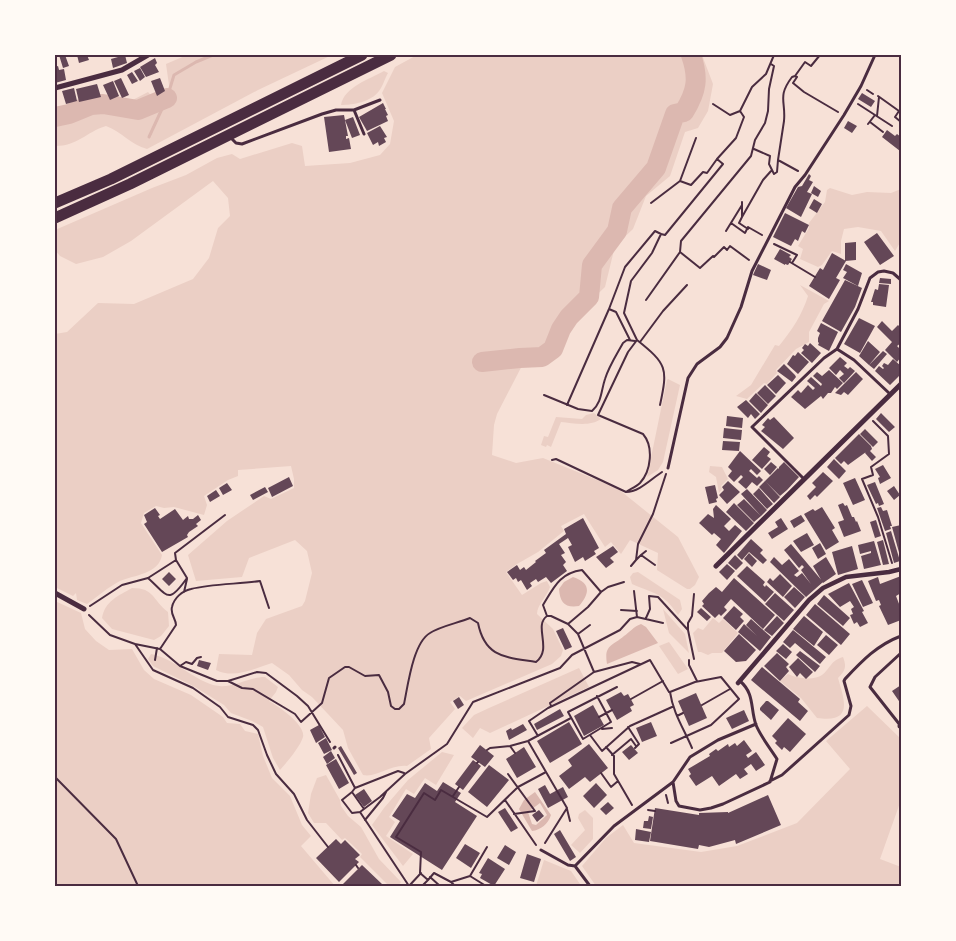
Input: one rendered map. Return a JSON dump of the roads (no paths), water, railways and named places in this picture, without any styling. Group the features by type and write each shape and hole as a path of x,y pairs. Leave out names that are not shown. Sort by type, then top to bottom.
{"highway":[{"path":"55,203 110,179 362,55"},
{"path":"55,218 92,203 392,55"}],"street":[{"path":"55,88 114,73 148,55"},
{"path":"716,566 901,384"},
{"path":"739,682 809,600 824,588 834,582 852,576 901,569"},
{"path":"55,593 84,609"}],"lane":[{"path":"135,55 138,61"},
{"path":"668,468 688,378 697,364 720,347 727,338 741,307 756,264 795,187 805,175 844,115 861,86 875,55"},
{"path":"228,136 242,144 322,114 336,110 354,110 380,100"},
{"path":"354,110 364,134"},
{"path":"804,479 752,427 824,358 836,349 858,309 870,278 878,272 887,272 901,280"},
{"path":"836,349 854,360 890,394"},
{"path":"673,782 676,801 679,806 700,810 723,804 782,775 849,715 851,706 845,679 875,649 901,636"},
{"path":"901,653 875,677 870,687 901,726"},
{"path":"739,682 750,692 756,724 777,759 770,782"},
{"path":"575,866 603,836 673,782 686,761 694,754 718,740 756,724"},
{"path":"541,850 575,866 590,886"}],"waterway":[{"path":"149,137 167,98 174,75 196,62 213,55"},
{"path":"482,362 542,357 553,349 561,329 569,317 589,297 592,265 617,231 622,208 656,168 675,114 684,112 692,97 696,78 691,55"},
{"path":"55,117 69,114 91,105 103,104 138,110 167,98"}]}
